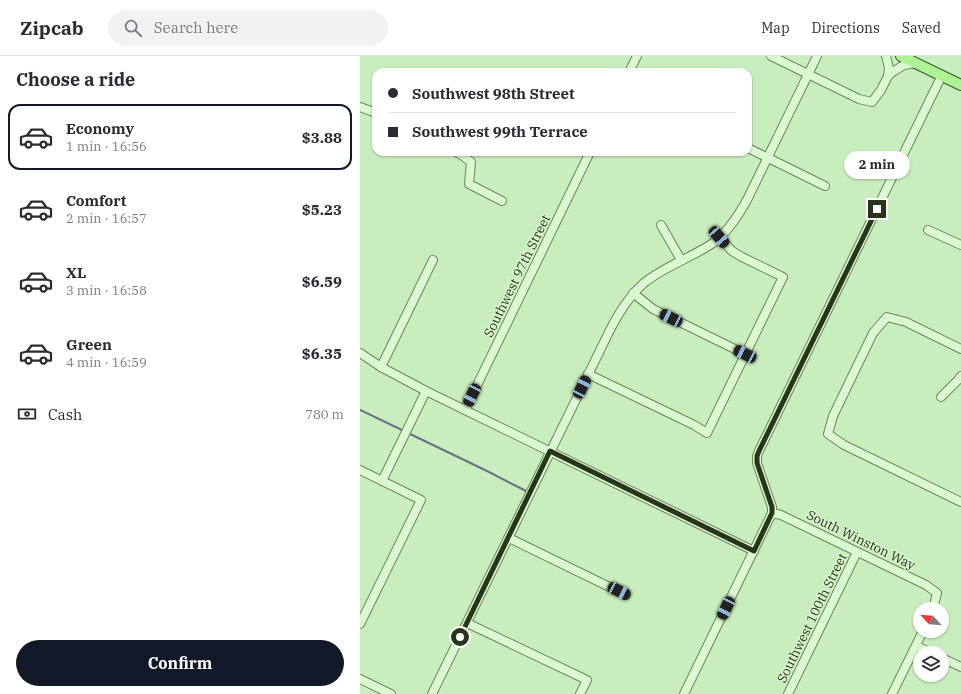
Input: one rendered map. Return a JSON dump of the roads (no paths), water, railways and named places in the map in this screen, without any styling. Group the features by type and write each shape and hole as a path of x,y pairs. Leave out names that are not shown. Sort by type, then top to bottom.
{"main road":[{"path":"901,56 961,85"}],"street":[{"path":"631,68 637,56"},
{"path":"771,56 859,99 872,102 881,90 888,76 900,67 916,63"},
{"path":"432,694 588,374 626,301 651,278 712,244 729,227 739,214 817,56"},
{"path":"886,56 888,76"},
{"path":"684,694 772,513 772,507 757,463 759,451 942,75"},
{"path":"360,107 372,112"},
{"path":"752,150 825,186"},
{"path":"463,156 471,162 469,184 502,201"},
{"name":"Southwest 97th Street","path":"465,410 588,156"},
{"path":"661,225 681,260"},
{"path":"928,230 961,245"},
{"path":"588,374 694,425 707,433 783,277 732,251 719,237"},
{"path":"381,367 433,260"},
{"path":"633,293 653,309 745,354"},
{"path":"961,349 906,322 887,317 873,333 833,416 828,434 844,446 961,502"},
{"path":"360,353 381,367 426,391 754,551"},
{"path":"941,397 961,376"},
{"path":"382,481 426,391"},
{"path":"360,470 421,500 360,624"},
{"name":"South Winston Way","path":"772,513 781,515 926,585 937,593 935,602"},
{"path":"509,538 626,595"},
{"name":"Southwest 100th Street","path":"788,694 857,552"},
{"path":"467,623 587,680 580,694"},
{"path":"916,646 920,638"},
{"path":"892,694 913,652"},
{"path":"949,661 961,667"},
{"path":"360,679 391,694"}],"waterway":[{"path":"360,410 404,431"},
{"path":"408,433 526,491"}]}
